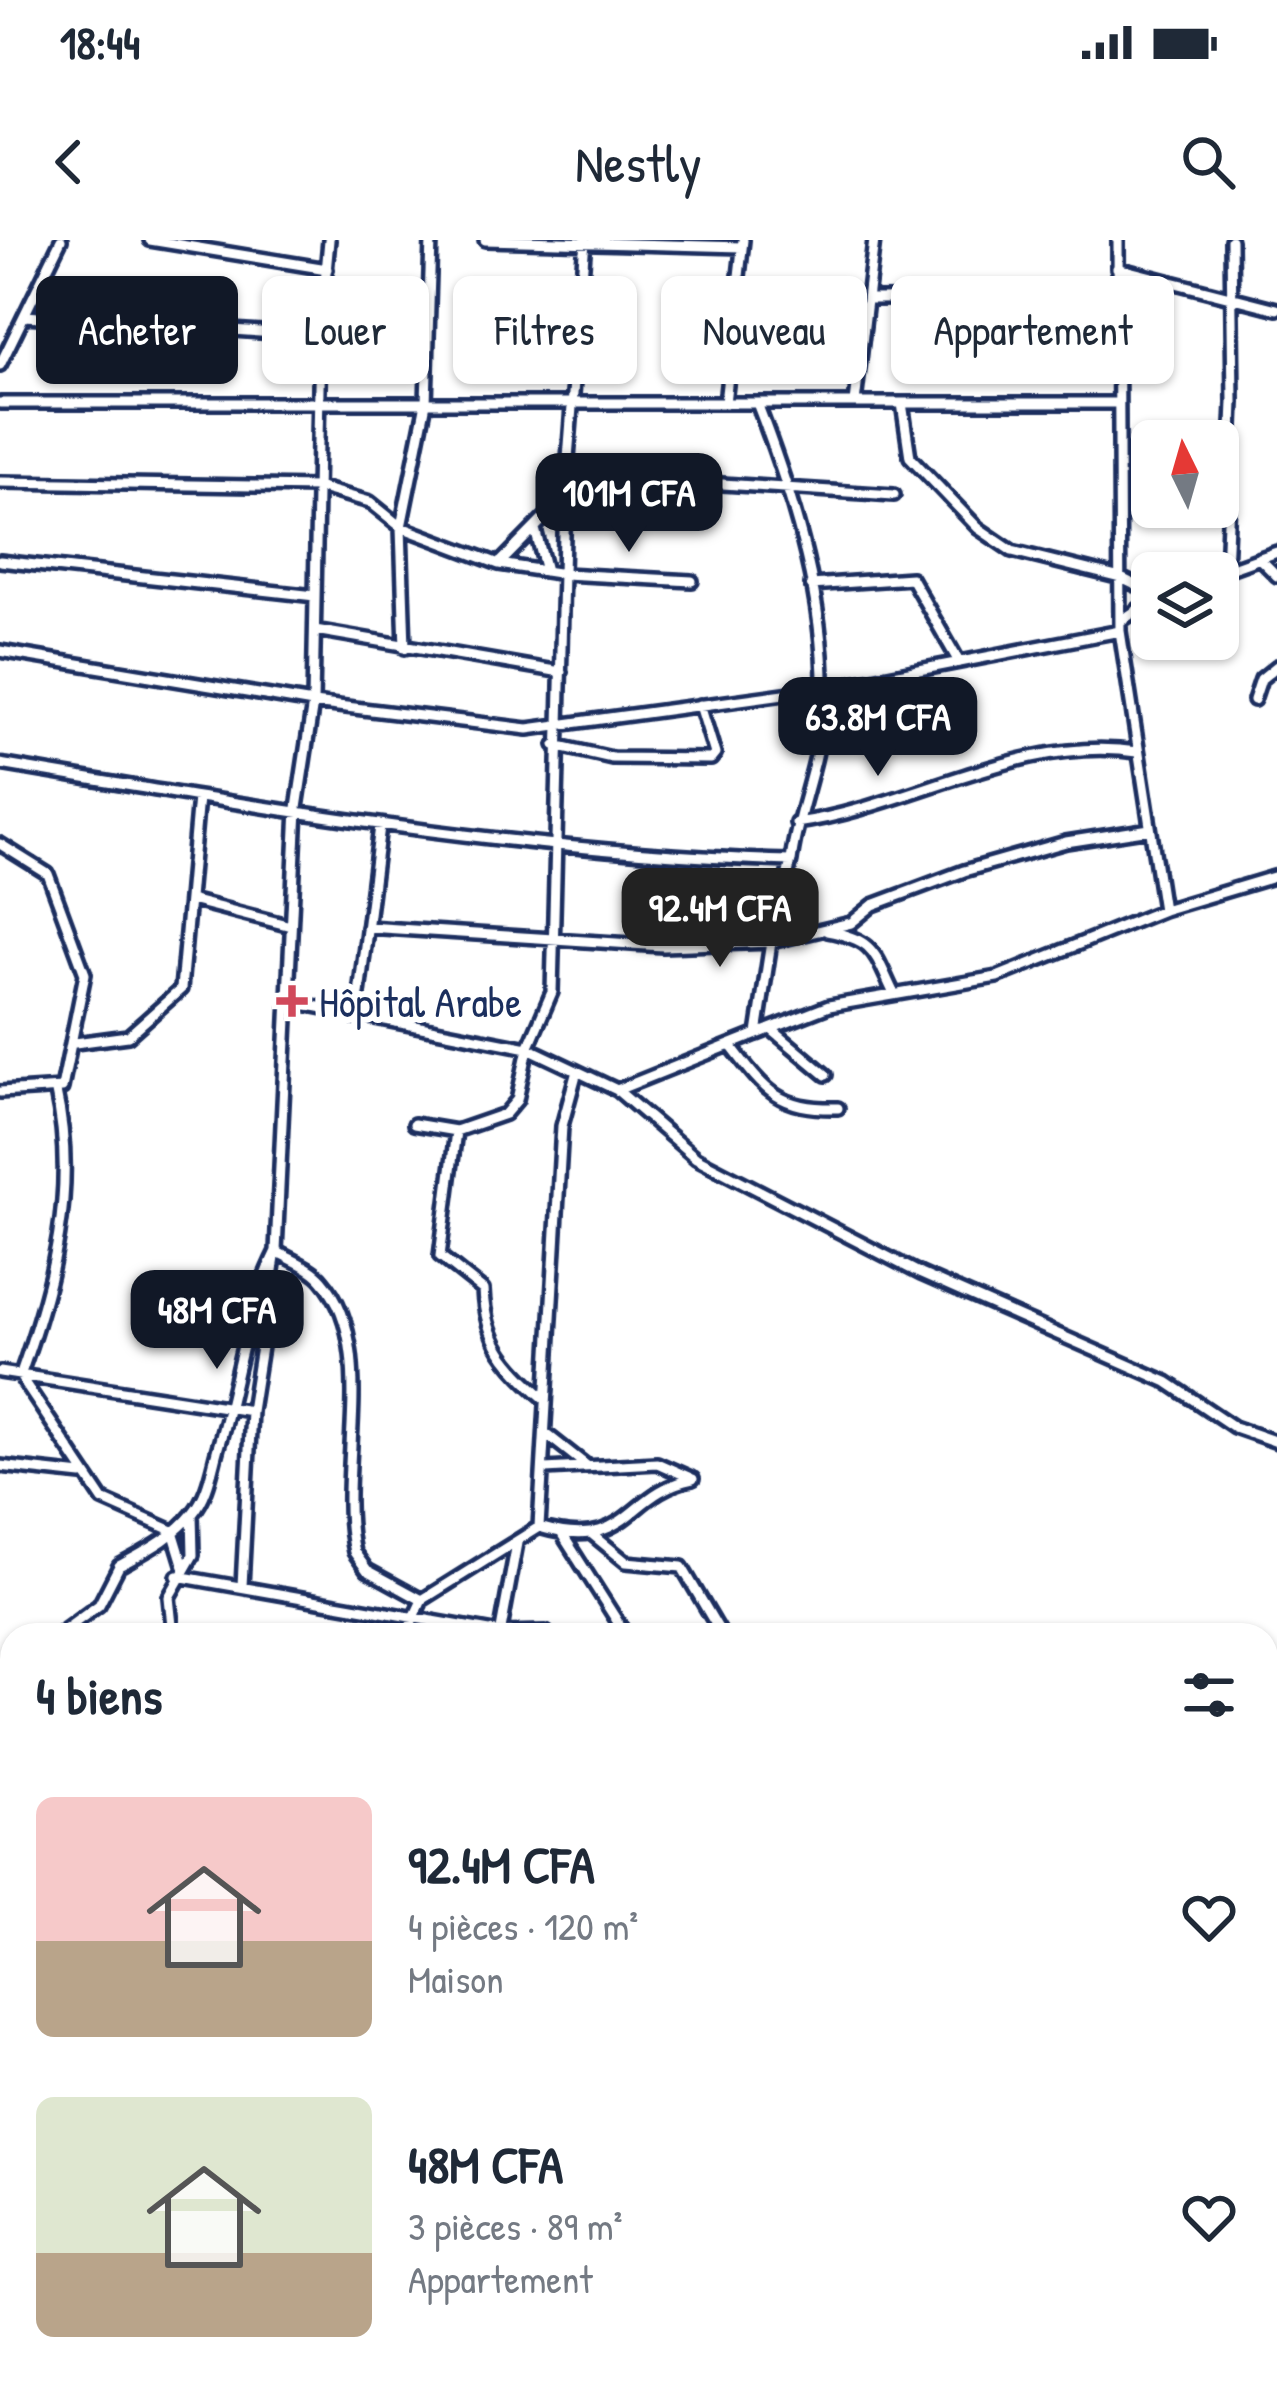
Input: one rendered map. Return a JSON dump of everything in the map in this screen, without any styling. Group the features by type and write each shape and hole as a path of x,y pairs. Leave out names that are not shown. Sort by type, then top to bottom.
{"street":[{"path":"0,365 61,240"},
{"path":"150,240 327,269"},
{"path":"326,276 329,240"},
{"path":"405,648 400,527 426,403 431,240"},
{"path":"484,240 742,244 725,403"},
{"path":"855,403 874,240"},
{"path":"1117,276 1118,240"},
{"path":"1223,552 1231,240"},
{"path":"413,1124 456,1131 505,1114 517,1100 528,1048 552,992 555,724 561,672 566,474 585,241"},
{"path":"1117,268 1277,309"},
{"path":"869,299 891,299"},
{"path":"25,316 262,332"},
{"path":"242,1586 251,1412 276,1251 297,808 314,703 319,384"},
{"path":"1117,384 1120,626 1163,910"},
{"path":"0,403 1117,403"},
{"path":"758,403 787,488 811,585 821,689 820,740 796,823 758,1034"},
{"path":"902,403 910,457 978,528 1012,551 1131,584"},
{"path":"566,474 894,495"},
{"path":"0,482 317,488 377,507 400,527 499,564 564,574 692,580"},
{"path":"499,564 565,497"},
{"path":"377,507 404,503"},
{"path":"535,529 546,572"},
{"path":"1239,566 1277,552"},
{"path":"1259,558 1277,576"},
{"path":"0,561 315,596"},
{"path":"811,585 911,578 959,662"},
{"path":"0,651 314,703 512,729 821,689 1120,626 1131,616"},
{"path":"315,630 561,672"},
{"path":"1254,700 1261,679 1277,666"},
{"path":"555,745 611,758 711,759 715,754 700,705"},
{"path":"1112,748 1132,724"},
{"path":"796,823 1036,758 1112,748 1137,752"},
{"path":"0,764 198,797 297,808 380,826 669,857 791,861"},
{"path":"74,1043 128,1036 176,996 183,981 198,797"},
{"path":"356,1018 380,826"},
{"path":"367,927 701,948 771,942 850,923 873,905 964,871 1066,842 1150,829"},
{"path":"0,844 41,867 54,883 85,974 67,1082 56,1092 0,1092"},
{"path":"617,1090 829,1006 958,987 1038,964 1163,910 1277,876"},
{"path":"190,900 292,926"},
{"path":"822,930 862,939 883,964 894,994"},
{"path":"288,1001 356,1018"},
{"path":"356,1018 359,1013 528,1048 617,1090 696,1158 921,1274 1167,1382 1234,1427 1277,1442"},
{"path":"771,1029 826,1075"},
{"path":"731,1046 762,1087 788,1105 838,1108"},
{"path":"412,1623 422,1600 539,1527 562,1126 577,1071"},
{"path":"20,1376 50,1291 66,1200 56,1092"},
{"path":"456,1131 440,1256 483,1290 482,1313 494,1346 544,1399"},
{"path":"74,1623 99,1605 119,1566 144,1556 192,1514 204,1496 231,1408 253,1296 276,1251"},
{"path":"276,1251 319,1276 343,1321 352,1382 354,1552 367,1570 422,1600"},
{"path":"0,1372 251,1412"},
{"path":"20,1376 103,1500 173,1532"},
{"path":"544,1433 587,1466"},
{"path":"539,1527 562,1534 592,1534 626,1522 658,1490 693,1479 657,1463 544,1469"},
{"path":"0,1466 82,1475"},
{"path":"172,1623 170,1597 195,1542 192,1514"},
{"path":"173,1532 180,1572"},
{"path":"562,1534 618,1623"},
{"path":"592,1534 626,1562 682,1567 715,1623"},
{"path":"503,1623 517,1544"},
{"path":"180,1572 454,1623"}],"place":[{"name":"Hôpital Arabe","path":"292,1001"}]}
